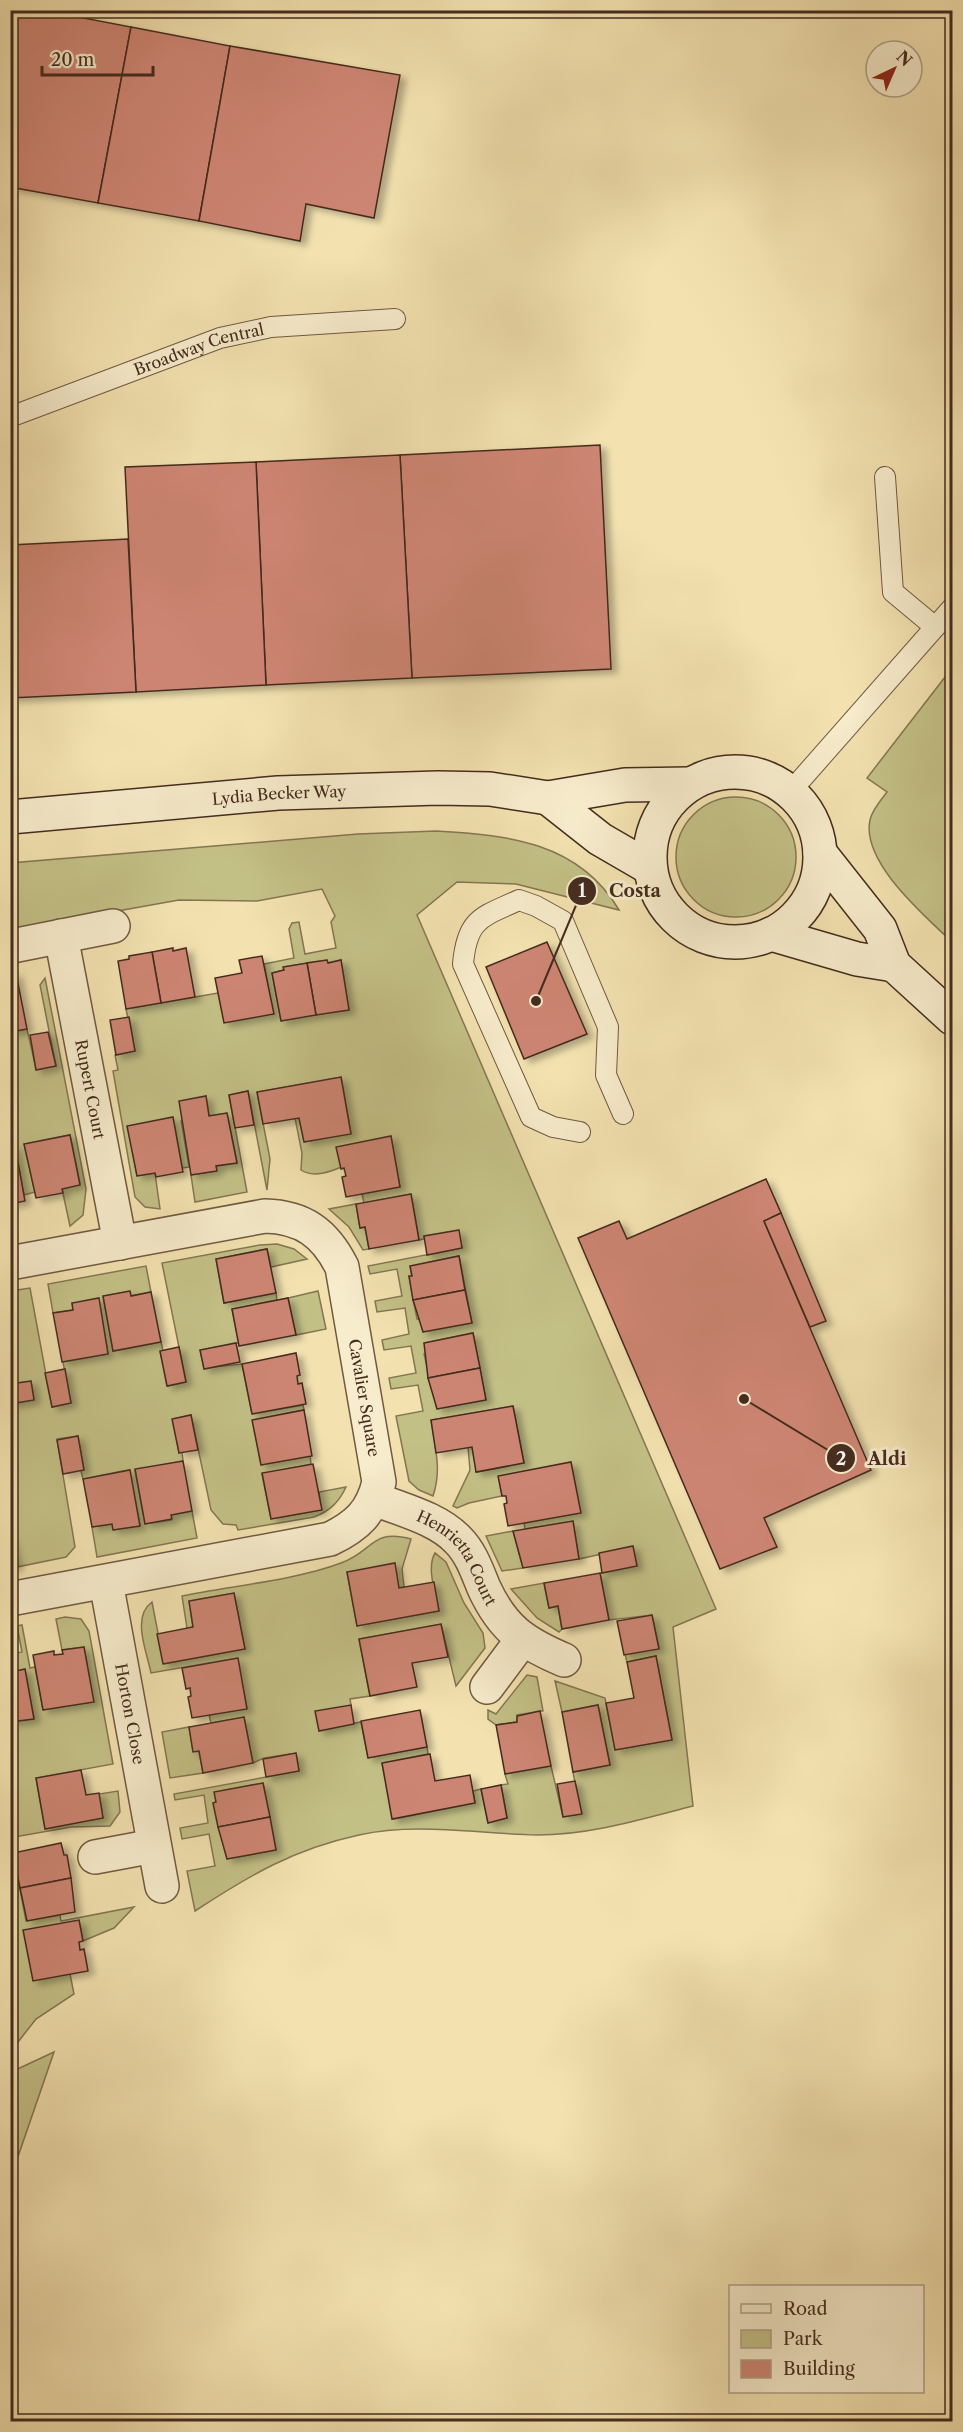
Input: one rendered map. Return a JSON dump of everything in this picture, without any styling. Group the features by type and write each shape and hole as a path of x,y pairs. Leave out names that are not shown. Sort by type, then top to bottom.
{"street":[{"path":"741,771 767,777 791,791 807,809 817,830 820,854 818,879 808,901 792,921 771,934 736,942 715,939 695,932 678,920 664,903 650,868 651,843 658,820 671,800 690,784 714,774 741,771"},
{"name":"Lydia Becker Way","path":"10,817 278,793 438,788 490,789 549,798 626,785 690,784"},
{"path":"549,798 600,839 650,868"},
{"path":"820,854 880,929 894,965 952,1018"},
{"path":"12,946 113,926"},
{"path":"771,934 857,959 894,965"},
{"name":"Rupert Court","path":"61,936 120,1243"},
{"name":"Cavalier Square","path":"10,1263 265,1216 295,1219 317,1233 332,1250 342,1267 378,1471 375,1499"},
{"path":"10,1599 330,1539 356,1524 368,1512 375,1499"},
{"name":"Henrietta Court","path":"375,1499 434,1523 459,1541 468,1552 491,1602 522,1640 564,1660"},
{"name":"Horton Close","path":"106,1582 162,1886"},
{"path":"487,1687 522,1640"},
{"path":"95,1857 154,1846"}],"lane":[{"name":"Broadway Central","path":"10,417 220,338 271,327 395,319"},
{"path":"885,477 892,592 935,627"},
{"path":"791,791 952,608"},
{"path":"580,1132 553,1127 531,1117 463,964 464,945 478,919 519,900 536,906 563,921 608,1027 606,1075 623,1114"}],"green space":[{"path":"952,668 952,942 897,887 875,853 870,836 870,820 887,792 867,778"},
{"path":"736,797 759,801 779,814 792,834 796,857 792,880 779,900 759,913 736,917 713,913 693,900 680,880 676,857 680,834 693,814 713,801"},
{"path":"436,831 489,835 540,846 563,856 584,870 603,887 619,910 516,884 457,882 417,915 716,1609 673,1627 693,1806 616,1825 557,1834 403,1829 359,1835 314,1848 273,1865 195,1911 187,1871 215,1866 209,1834 182,1839 180,1828 208,1823 204,1795 175,1800 174,1794 299,1771 296,1753 264,1758 253,1763 244,1717 211,1723 209,1715 247,1708 237,1658 151,1673 141,1626 142,1616 152,1602 164,1664 245,1649 234,1593 189,1601 193,1627 187,1628 182,1596 304,1574 352,1558 380,1539 398,1536 411,1539 402,1569 404,1587 399,1588 347,1572 357,1626 439,1611 434,1589 432,1559 435,1553 446,1562 464,1603 483,1633 485,1648 456,1686 441,1624 359,1639 370,1696 350,1699 351,1705 319,1730 361,1722 368,1758 427,1747 428,1754 382,1763 393,1819 475,1803 473,1791 481,1789 488,1822 507,1818 501,1785 508,1784 505,1774 551,1766 563,1817 581,1814 573,1772 610,1765 598,1705 562,1712 555,1681 605,1698 615,1750 672,1740 656,1656 627,1662 625,1654 659,1648 652,1615 609,1620 600,1573 637,1566 633,1547 579,1559 573,1521 525,1529 524,1523 580,1513 571,1463 499,1476 502,1496 457,1508 453,1506 470,1470 468,1447 472,1447 477,1472 524,1463 513,1406 431,1420 437,1468 433,1496 419,1490 409,1481 396,1416 423,1411 418,1385 391,1389 389,1378 416,1373 411,1346 384,1350 382,1340 409,1334 405,1308 377,1312 375,1301 402,1296 397,1269 370,1274 368,1266 462,1248 458,1230 424,1236 424,1239 419,1240 411,1194 364,1203 362,1194 400,1187 391,1137 335,1170 311,1174 301,1170 302,1153 295,1118 299,1118 304,1142 351,1133 341,1077 257,1092 270,1159 267,1190 248,1091 229,1095 247,1192 195,1202 191,1175 216,1171 216,1166 237,1162 227,1113 209,1116 206,1096 181,1121 189,1167 182,1168 173,1118 128,1126 137,1176 155,1173 160,1209 145,1207 135,1197 113,1071 118,1070 115,1055 135,1051 126,1009 218,993 273,1014 264,964 294,958 289,929 292,923 299,922 305,954 336,948 331,922 335,916 322,889 257,901 179,900 11,930 10,863 358,834","holes":["341,960 349,1009 281,1021 272,973 284,970 284,967","459,1256 472,1323 423,1332 420,1319 417,1319 409,1277 412,1276 410,1266","473,1333 486,1400 437,1409 424,1354 427,1353 424,1343","263,1783 276,1850 227,1859 213,1803 216,1802 215,1792"]},
{"path":"45,978 86,1189 83,1215 70,1226 62,1189 80,1184 70,1135 24,1144 35,1192 24,1195 15,1146 11,1147 11,1032 27,1029 36,1069 56,1066 40,985"},
{"path":"356,1204 360,1228 365,1227 369,1249 363,1250 349,1227 329,1209"},
{"path":"277,1244 294,1249 307,1259 271,1267 267,1249 216,1259 224,1303 276,1293 277,1300 232,1309 239,1343 200,1350 204,1368 242,1364 252,1414 303,1405 304,1410 253,1420 261,1465 310,1456 311,1464 262,1474 271,1519 321,1510 319,1492 346,1487 337,1502 325,1512 314,1517 238,1530 236,1525 223,1524 211,1510 191,1415 173,1419 179,1453 182,1452 183,1461 135,1470 145,1524 171,1520 171,1515 192,1511 197,1538 97,1557 92,1527 112,1524 114,1530 140,1525 129,1470 83,1479 81,1471 84,1470 78,1436 57,1439 75,1547 66,1557 17,1567 10,1536 11,1404 34,1399 31,1381 11,1384 11,1291 30,1288 52,1407 71,1403 63,1362 108,1354 99,1302 72,1303 73,1310 53,1313 48,1284 146,1266 151,1292 131,1296 129,1291 103,1296 113,1351 161,1342 163,1351 160,1352 168,1386 186,1382 162,1263"},
{"path":"318,1291 326,1329 296,1335 288,1298"},
{"path":"513,1531 523,1568 502,1571 486,1536"},
{"path":"544,1583 549,1608 558,1606 562,1629 559,1632 537,1618 511,1589"},
{"path":"65,1617 81,1619 89,1631 113,1764 36,1778 45,1828 103,1818 99,1794 118,1791 120,1812 110,1826 71,1827 14,1837 16,1852 13,1853 26,1921 60,1915 61,1921 134,1907 114,1928 83,1941 79,1920 70,1974 74,1994 36,2019 11,2051 11,1722 34,1718 25,1670 12,1672 11,1654 22,1652 17,1626 22,1625 30,1668 35,1667 43,1710 93,1702 84,1647 62,1650 56,1619"},
{"path":"527,1675 537,1677 543,1711 517,1715 517,1722 496,1725 488,1719 488,1710 496,1714"},
{"path":"189,1727 193,1751 199,1751 203,1773 170,1778 162,1732"},
{"path":"54,2052 11,2177 11,2072"}],"building":[{"path":"10,10 42,10 131,27 98,203 10,187"},
{"path":"131,27 230,46 199,221 98,203"},
{"path":"230,46 400,75 374,218 306,204 300,241 199,221"},
{"path":"600,445 611,669 412,678 400,455"},
{"path":"400,455 412,678 266,685 256,462"},
{"path":"256,462 266,685 136,692 125,467"},
{"path":"128,539 136,692 10,698 10,545"},
{"path":"547,942 587,1034 524,1059 486,967"},
{"path":"173,948 173,951 186,948 195,997 161,1003 152,952"},
{"path":"152,952 161,1003 126,1009 118,961 129,959 129,956"},
{"path":"262,956 274,1014 224,1023 215,978 242,973 239,960"},
{"path":"327,960 328,963 341,960 349,1010 316,1015 307,963"},
{"path":"307,963 316,1015 281,1021 272,973 284,970 283,967"},
{"path":"16,973 27,1029 10,1032 10,974"},
{"path":"129,1017 135,1051 116,1055 110,1020"},
{"path":"48,1032 56,1066 36,1070 30,1035"},
{"path":"341,1077 351,1134 304,1142 299,1118 263,1124 257,1092"},
{"path":"248,1091 254,1125 235,1128 229,1095"},
{"path":"206,1096 209,1116 227,1113 237,1163 216,1166 217,1171 191,1175 179,1101"},
{"path":"173,1117 183,1172 156,1177 155,1173 137,1176 127,1126"},
{"path":"70,1135 80,1185 62,1189 63,1193 36,1198 24,1144"},
{"path":"391,1136 400,1187 346,1197 342,1177 346,1176 344,1168 341,1169 336,1147"},
{"path":"15,1146 25,1201 10,1204 10,1147"},
{"path":"766,1179 781,1213 764,1221 871,1470 764,1518 777,1547 720,1569 578,1238 619,1221 627,1239"},
{"path":"411,1194 419,1240 369,1249 365,1227 360,1228 356,1204"},
{"path":"781,1213 826,1321 810,1327 764,1221"},
{"path":"459,1230 462,1248 427,1255 424,1236"},
{"path":"267,1249 276,1293 224,1303 216,1259"},
{"path":"459,1256 465,1290 413,1300 409,1276 412,1276 410,1266"},
{"path":"465,1290 472,1323 423,1332 413,1300"},
{"path":"130,1291 131,1296 151,1292 161,1342 113,1351 103,1296"},
{"path":"99,1298 108,1354 62,1362 53,1313 73,1310 72,1303"},
{"path":"288,1298 296,1335 239,1346 232,1309"},
{"path":"473,1333 480,1368 428,1378 424,1343"},
{"path":"236,1343 240,1362 204,1369 200,1350"},
{"path":"179,1347 186,1382 167,1386 160,1351"},
{"path":"296,1353 300,1375 297,1376 298,1384 302,1383 306,1404 252,1414 242,1364"},
{"path":"480,1368 486,1400 437,1409 428,1378"},
{"path":"65,1369 71,1403 52,1407 45,1373"},
{"path":"31,1381 34,1400 10,1404 10,1384"},
{"path":"513,1406 524,1463 476,1472 472,1447 436,1453 431,1420"},
{"path":"304,1410 312,1456 261,1465 252,1420"},
{"path":"191,1415 198,1450 179,1453 172,1419"},
{"path":"78,1436 84,1470 63,1474 57,1440"},
{"path":"183,1461 192,1511 171,1515 172,1519 145,1524 135,1469"},
{"path":"571,1462 581,1513 508,1526 504,1504 507,1503 506,1496 502,1496 498,1476"},
{"path":"313,1464 322,1510 271,1519 262,1473"},
{"path":"130,1470 140,1526 113,1530 112,1524 92,1527 83,1479"},
{"path":"573,1521 579,1559 523,1568 513,1531"},
{"path":"10,1536 17,1567 10,1568"},
{"path":"633,1546 637,1566 602,1573 599,1553"},
{"path":"395,1563 399,1588 434,1582 439,1611 357,1626 347,1572"},
{"path":"600,1573 609,1620 562,1629 558,1606 549,1608 544,1583"},
{"path":"234,1593 245,1649 163,1664 157,1634 193,1627 189,1601"},
{"path":"652,1615 659,1649 624,1655 617,1621"},
{"path":"441,1624 448,1657 412,1663 417,1687 370,1696 359,1639"},
{"path":"84,1647 94,1702 43,1710 33,1655 54,1651 54,1655 63,1654 62,1650"},
{"path":"656,1656 672,1740 615,1750 606,1703 634,1698 627,1662"},
{"path":"238,1658 247,1709 192,1718 188,1697 191,1696 190,1688 186,1689 182,1668"},
{"path":"10,1669 12,1672 25,1669 34,1719 10,1722"},
{"path":"351,1705 354,1724 319,1731 315,1711"},
{"path":"598,1705 610,1765 573,1772 562,1712"},
{"path":"420,1710 427,1747 368,1758 361,1721"},
{"path":"540,1711 551,1766 505,1774 496,1725 517,1722 517,1716"},
{"path":"244,1717 253,1763 203,1773 199,1751 193,1752 189,1727"},
{"path":"296,1753 299,1771 266,1777 263,1759"},
{"path":"430,1754 435,1781 470,1775 475,1803 392,1819 382,1763"},
{"path":"81,1770 86,1795 99,1793 103,1818 45,1829 36,1778"},
{"path":"575,1781 582,1814 563,1817 557,1784"},
{"path":"263,1783 270,1817 218,1827 213,1803 216,1802 214,1792"},
{"path":"501,1785 507,1818 488,1823 481,1789"},
{"path":"270,1817 276,1850 227,1859 218,1827"},
{"path":"61,1843 64,1855 67,1855 71,1878 20,1888 13,1853"},
{"path":"71,1878 75,1912 27,1921 20,1888"},
{"path":"79,1920 83,1941 79,1942 80,1950 84,1949 88,1971 33,1981 23,1930"}],"place":[{"name":"Costa","path":"536,1001"},
{"name":"Aldi","path":"744,1399"}]}
